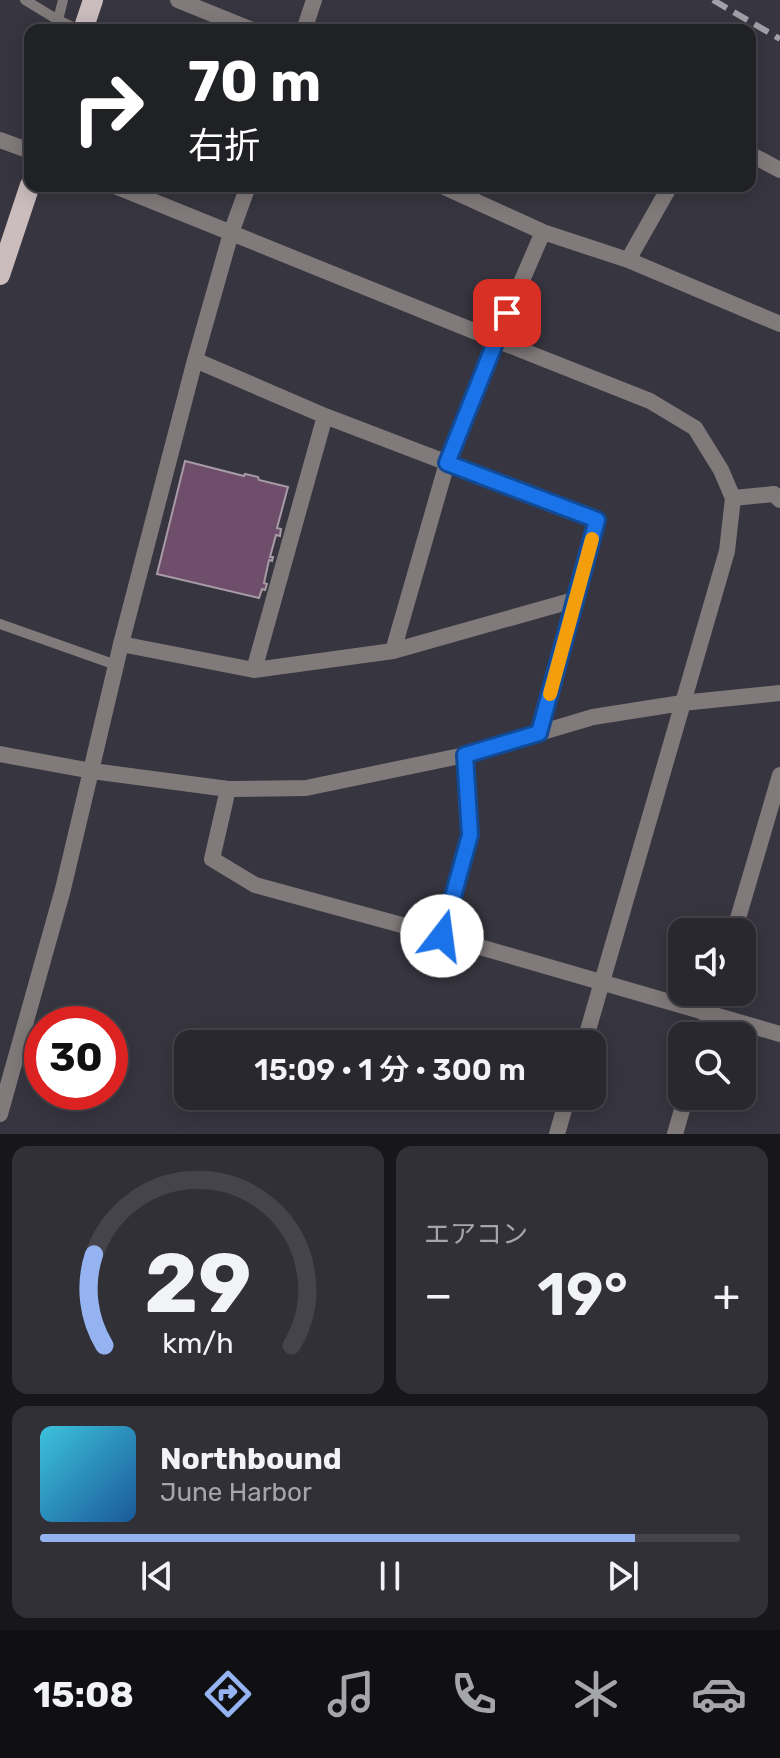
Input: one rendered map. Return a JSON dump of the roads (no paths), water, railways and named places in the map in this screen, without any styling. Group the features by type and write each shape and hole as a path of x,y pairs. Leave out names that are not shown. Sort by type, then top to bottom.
{"main road":[{"path":"83,24 93,0"},
{"path":"0,275 28,192"}],"street":[{"path":"178,0 237,24"},
{"path":"306,24 314,0"},
{"path":"0,140 24,149"},
{"path":"756,157 780,170"},
{"path":"130,192 650,401 695,428 721,470 733,498 727,551 588,1030"},
{"path":"0,1114 63,889 121,644 195,360 246,192"},
{"path":"455,192 543,232 628,260 780,324"},
{"path":"628,260 667,192"},
{"path":"393,651 447,463 543,232"},
{"path":"195,360 325,416 597,520 539,733"},
{"path":"254,670 325,416"},
{"path":"733,498 774,494 780,500"},
{"path":"121,644 254,670 393,651 574,600"},
{"path":"0,754 92,771 228,789 306,788 465,755 593,717 682,703 780,693"},
{"path":"442,936 470,835 465,755"},
{"path":"738,918 779,783"},
{"path":"228,789 212,859 255,885 780,1034"},
{"path":"707,1022 711,1006"},
{"path":"557,1134 564,1110"},
{"path":"678,1133 683,1110"}],"lane":[{"path":"25,0 67,24"},
{"path":"58,20 63,0"},
{"path":"0,624 116,665"}],"railway":[{"path":"713,0 754,24"},
{"path":"756,25 780,39"}]}
